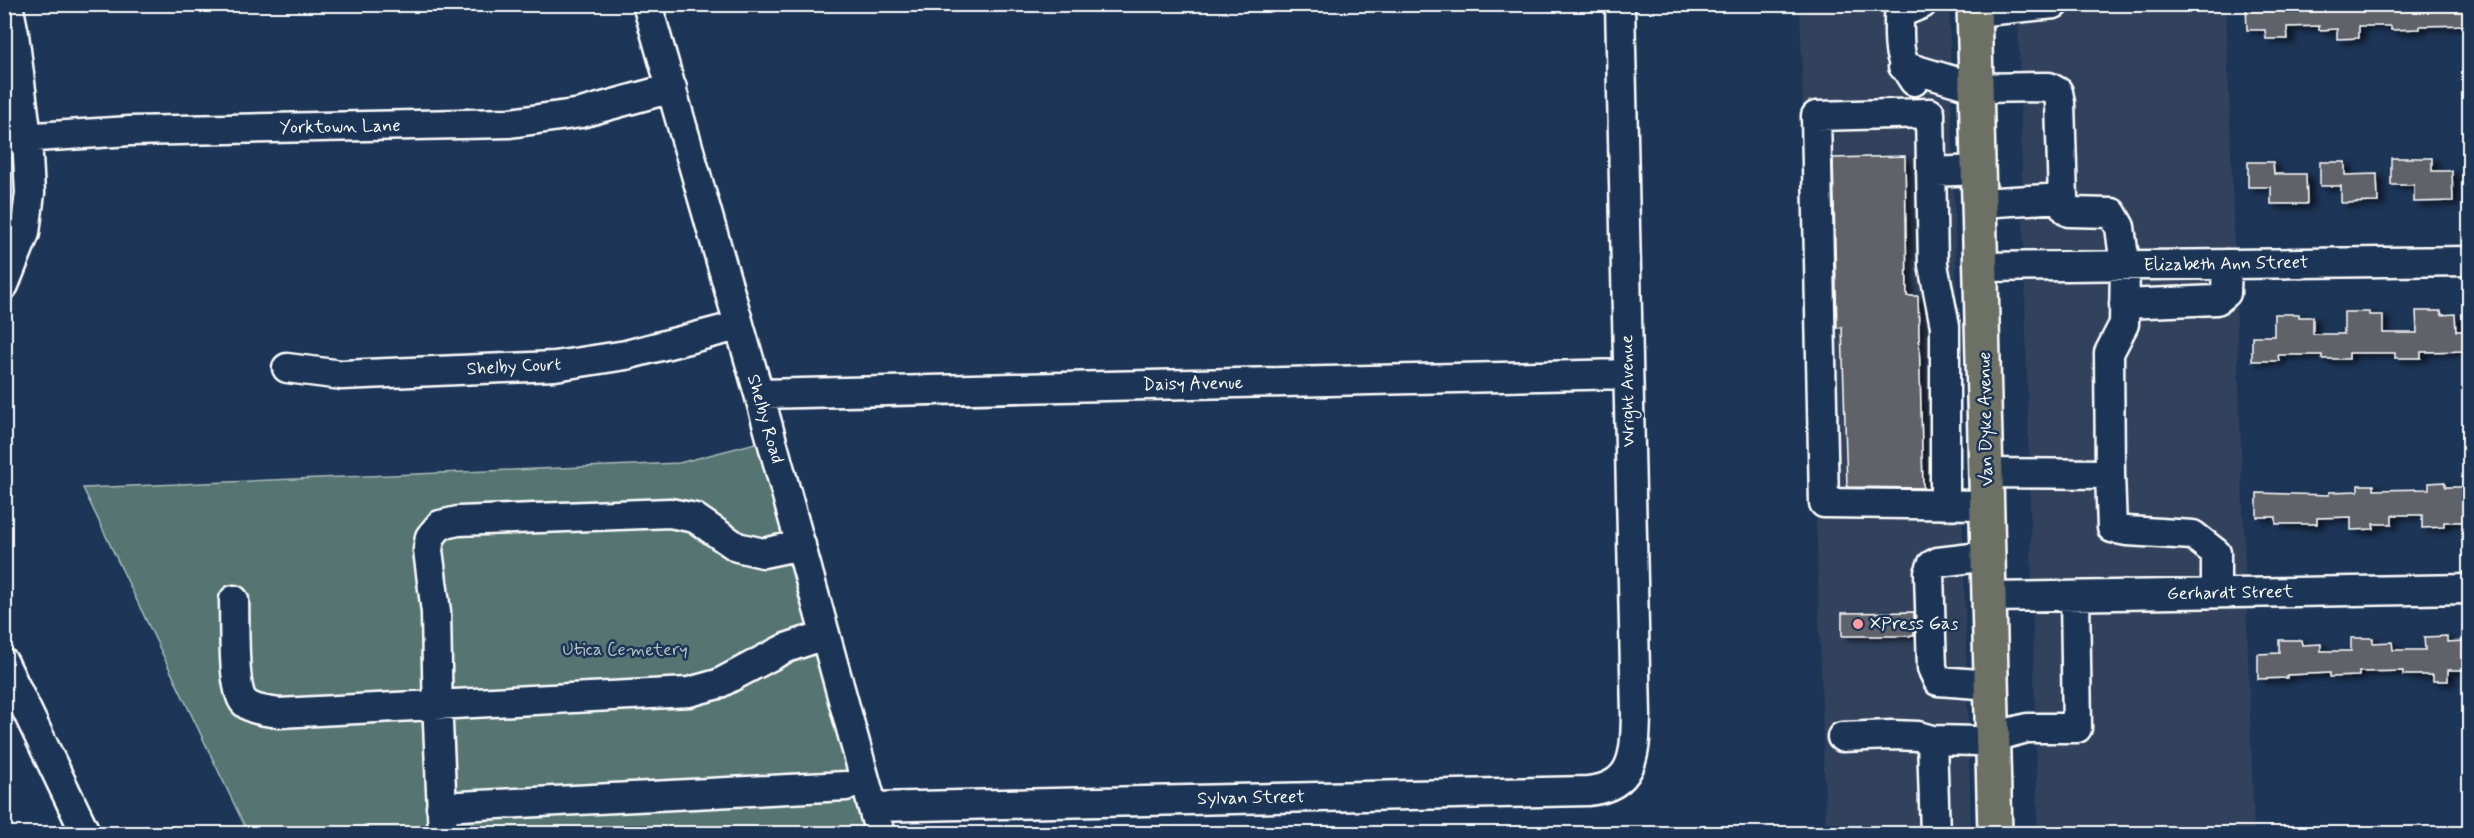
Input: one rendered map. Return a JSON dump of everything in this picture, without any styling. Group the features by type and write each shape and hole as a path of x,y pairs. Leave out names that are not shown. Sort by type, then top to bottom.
{"main road":[{"name":"Van Dyke Avenue","path":"1975,8 1995,834"}],"street":[{"path":"4,285 18,254 30,193 16,138 14,34 8,4"},
{"name":"Shelby Road","path":"648,4 759,394 880,834"},
{"name":"Wright Avenue","path":"1620,4 1636,715 1631,762 1625,775"},
{"path":"1922,4 1900,13 1900,55 1903,66 1916,83 1930,113 1933,265 1945,326 1945,505"},
{"path":"1975,8 2054,4"},
{"path":"1903,66 1977,88 2049,87 2058,92 2064,203 2075,214 2112,213 2115,216 2120,227 2125,266 2124,324 2109,353 2112,528 2193,535 2216,553 2216,593"},
{"name":"Yorktown Lane","path":"16,138 130,130 510,123 581,113 672,88"},
{"path":"1930,113 1816,116 1824,503 1988,505"},
{"path":"1931,172 1980,170"},
{"path":"1980,203 2064,203"},
{"name":"Elizabeth Ann Street","path":"1982,267 2469,261"},
{"path":"2124,304 2217,300 2226,293 2227,264"},
{"path":"1941,305 1983,302"},
{"name":"Shelby Court","path":"287,368 342,375 555,366 626,355 738,326"},
{"name":"Daisy Avenue","path":"759,394 1627,374"},
{"path":"1944,443 1987,458 2110,474"},
{"path":"801,545 763,553 754,551 737,546 695,518 670,513 458,521 440,525 430,537 428,550 436,612 442,820 846,786"},
{"path":"1989,556 1938,562 1932,565 1929,573 1932,668 1935,677 1938,681 1992,685"},
{"name":"Gerhardt Street","path":"1990,597 2469,589"},
{"path":"1842,738 1892,735 1918,736 1932,740 1978,741 2027,728 2078,728 2075,596"},
{"path":"234,600 237,685 244,701 257,710 279,713 689,692 718,684 786,648 807,641"},
{"path":"4,663 86,834"},
{"path":"1932,740 1935,834"},
{"name":"Sylvan Street","path":"873,807 1588,791 1607,789 1625,775"}],"shaded area":[{"path":"1800,5 1949,5 1971,833 1826,833"},
{"path":"2018,5 2226,5 2254,833 2038,833"}],"green space":[{"name":"Utica Cemetery","path":"771,439 880,833 248,833 83,488 679,463"}],"building":[{"path":"2469,4 2469,25 2420,26 2420,29 2391,30 2391,26 2359,26 2359,38 2337,39 2337,29 2319,30 2319,26 2287,27 2288,39 2266,39 2265,30 2247,30 2246,5"},
{"path":"1905,156 1907,296 1918,296 1923,488 1847,487 1842,327 1837,328 1833,158"},
{"path":"2391,158 2432,158 2432,171 2452,171 2453,201 2414,202 2414,185 2391,185"},
{"path":"2248,162 2273,162 2274,174 2306,174 2307,204 2271,204 2271,187 2248,187"},
{"path":"2320,162 2345,162 2345,175 2377,174 2378,202 2341,203 2341,186 2320,186"},
{"path":"2416,311 2441,311 2442,315 2455,314 2456,331 2469,331 2469,351 2421,352 2421,358 2395,358 2395,353 2349,353 2349,359 2322,359 2322,355 2278,355 2279,361 2252,361 2252,336 2274,336 2274,314 2299,314 2299,317 2313,317 2313,334 2344,334 2344,312 2369,312 2369,315 2383,315 2383,333 2417,333"},
{"path":"2445,482 2445,487 2469,487 2469,512 2463,512 2463,522 2444,522 2444,527 2422,528 2422,515 2392,515 2392,524 2373,524 2374,529 2351,530 2351,517 2317,518 2317,524 2276,524 2276,517 2257,517 2257,493 2329,495 2329,492 2358,491 2358,485 2374,485 2374,490 2429,489 2429,483"},
{"path":"1914,612 1914,636 1842,636 1842,613"},
{"path":"2447,636 2447,642 2465,641 2466,670 2448,670 2448,681 2433,681 2433,675 2403,675 2403,671 2359,672 2359,676 2330,677 2330,673 2258,679 2258,654 2279,653 2279,640 2301,640 2302,645 2321,644 2321,651 2351,651 2351,638 2373,638 2373,643 2392,642 2393,650 2425,650 2424,637"}],"place":[{"name":"XPress Gas","path":"1858,624"}]}
